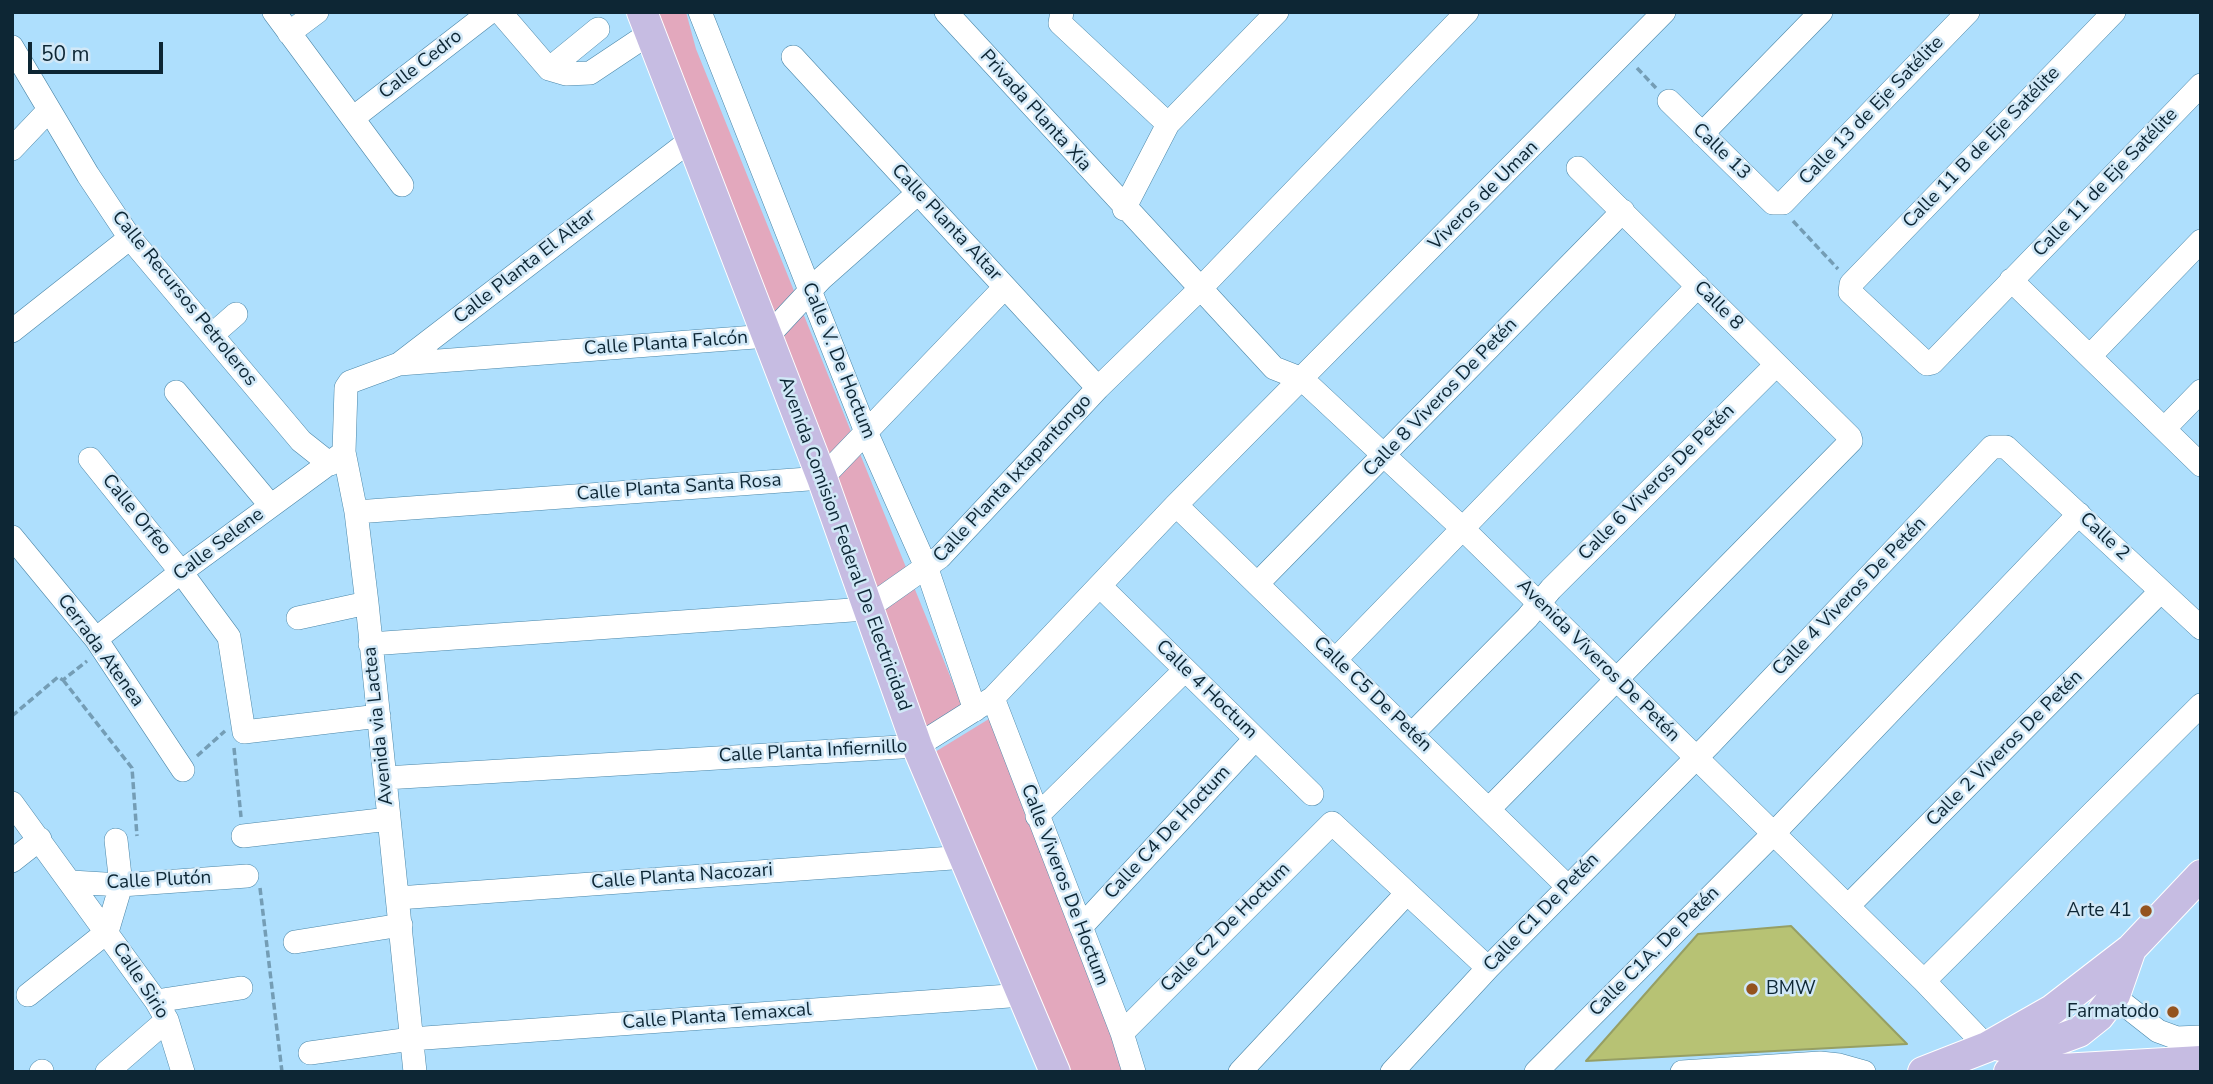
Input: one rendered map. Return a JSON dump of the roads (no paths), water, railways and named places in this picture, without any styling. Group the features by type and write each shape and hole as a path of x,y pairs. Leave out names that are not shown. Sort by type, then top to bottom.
{"main road":[{"name":"Avenida Comision Federal De Electricidad","path":"646,23 822,478 866,609 917,746 1055,1072"},
{"path":"1923,1072 1987,1047 2060,1039 2079,1032 2099,1016 2104,988 2131,949 2201,875"},
{"path":"2009,1072 2201,1061"}],"street":[{"path":"274,12 402,186"},
{"path":"289,33 317,12"},
{"name":"Calle Cedro","path":"352,118 490,12"},
{"path":"500,12 549,69 574,75 590,73 646,23"},
{"name":"Calle V. De Hoctum","path":"700,12 866,432 984,704"},
{"name":"Privada Planta Xia","path":"946,12 1200,289"},
{"path":"1062,12 1060,23 1168,124"},
{"path":"1124,209 1168,124 1277,12"},
{"name":"Calle Planta Ixtapantongo","path":"370,644 866,609 927,569 1098,388 1200,289 1468,12"},
{"name":"Viveros de Uman","path":"1302,379 1664,12"},
{"path":"1702,134 1821,12"},
{"name":"Calle 13 de Eje Satélite","path":"1775,203 1783,202 1968,12"},
{"name":"Calle 11 B de Eje Satélite","path":"1927,364 1850,292 1851,284 2114,12"},
{"path":"549,69 598,29"},
{"name":"Calle Recursos Petroleros","path":"12,47 130,237 301,441 337,458"},
{"name":"Calle Planta Altar","path":"793,57 1098,388"},
{"name":"Calle 11 de Eje Satélite","path":"1927,364 1932,363 2201,85"},
{"name":"Calle 13","path":"1669,102 1775,203"},
{"path":"12,149 50,110"},
{"name":"Calle Planta El Altar","path":"350,382 399,364 692,139"},
{"name":"Calle 8","path":"1578,168 1850,437 1848,446 1616,681"},
{"name":"Calle Planta Falcón","path":"399,364 768,336 810,291 918,193"},
{"name":"Calle 8 Viveros De Petén","path":"1257,584 1623,211"},
{"path":"12,331 130,237"},
{"path":"2090,356 2201,241"},
{"path":"2011,280 2201,465"},
{"path":"1335,660 1698,286"},
{"path":"822,478 1005,287"},
{"name":"Avenida Viveros De Petén","path":"1200,289 1274,369 1302,379 1462,528 1924,981 1987,1047"},
{"path":"212,335 236,314"},
{"name":"Calle 6 Viveros De Petén","path":"1539,603 1776,365"},
{"name":"Calle Planta Infiernillo","path":"385,778 917,746 984,704 1302,379"},
{"name":"Avenida via Lactea","path":"350,382 346,387 337,458 356,512 415,1072"},
{"path":"2164,429 2201,391"},
{"path":"176,392 271,506"},
{"name":"Calle 4 Viveros De Petén","path":"1697,758 1992,447 2006,447"},
{"name":"Calle 2","path":"2006,447 2201,628"},
{"name":"Calle Orfeo","path":"90,458 229,637 237,735 379,716"},
{"name":"Calle Selene","path":"99,644 181,572 337,458"},
{"name":"Calle Planta Santa Rosa","path":"356,512 822,478"},
{"name":"Calle C5 De Petén","path":"1176,505 1567,886"},
{"path":"1774,833 2079,514"},
{"name":"Cerrada Atenea","path":"12,537 99,644 183,770"},
{"name":"Calle 4 Hoctum","path":"1100,586 1312,794"},
{"name":"Calle 2 Viveros De Petén","path":"1848,906 2161,591"},
{"path":"298,618 367,603"},
{"path":"1412,734 1539,603"},
{"path":"1037,816 1185,670"},
{"path":"1489,809 1616,681"},
{"name":"Calle Viveros De Hoctum","path":"984,704 1037,816 1122,1032 1134,1072"},
{"path":"1924,981 2201,705"},
{"name":"Calle C4 De Hoctum","path":"1081,927 1255,739"},
{"name":"Calle C1 De Petén","path":"1392,1072 1567,886 1697,758"},
{"name":"Calle Sirio","path":"12,803 107,932 161,1011 184,1072"},
{"path":"243,836 389,819"},
{"name":"Calle C2 De Hoctum","path":"1122,1032 1329,824 1335,824 1406,894"},
{"name":"Calle C1A. De Petén","path":"1536,1072 1774,833"},
{"path":"12,861 40,839"},
{"path":"28,995 107,932 121,885 116,840"},
{"name":"Calle Planta Nacozari","path":"398,898 966,858"},
{"name":"Calle Plutón","path":"71,882 121,885 247,876"},
{"path":"1240,1072 1406,894 1488,968"},
{"path":"295,942 401,925"},
{"path":"107,1072 161,1011 241,988"},
{"path":"2104,988 2158,1031 2177,1038 2201,1037"},
{"name":"Calle Planta Temaxcal","path":"310,1053 411,1039 1023,995"},
{"path":"1682,1072 1820,1063 1864,1072"}],"place":[{"name":"Arte 41","path":"2146,911"},
{"name":"BMW","path":"1752,989"},
{"name":"Farmatodo","path":"2173,1012"}]}
